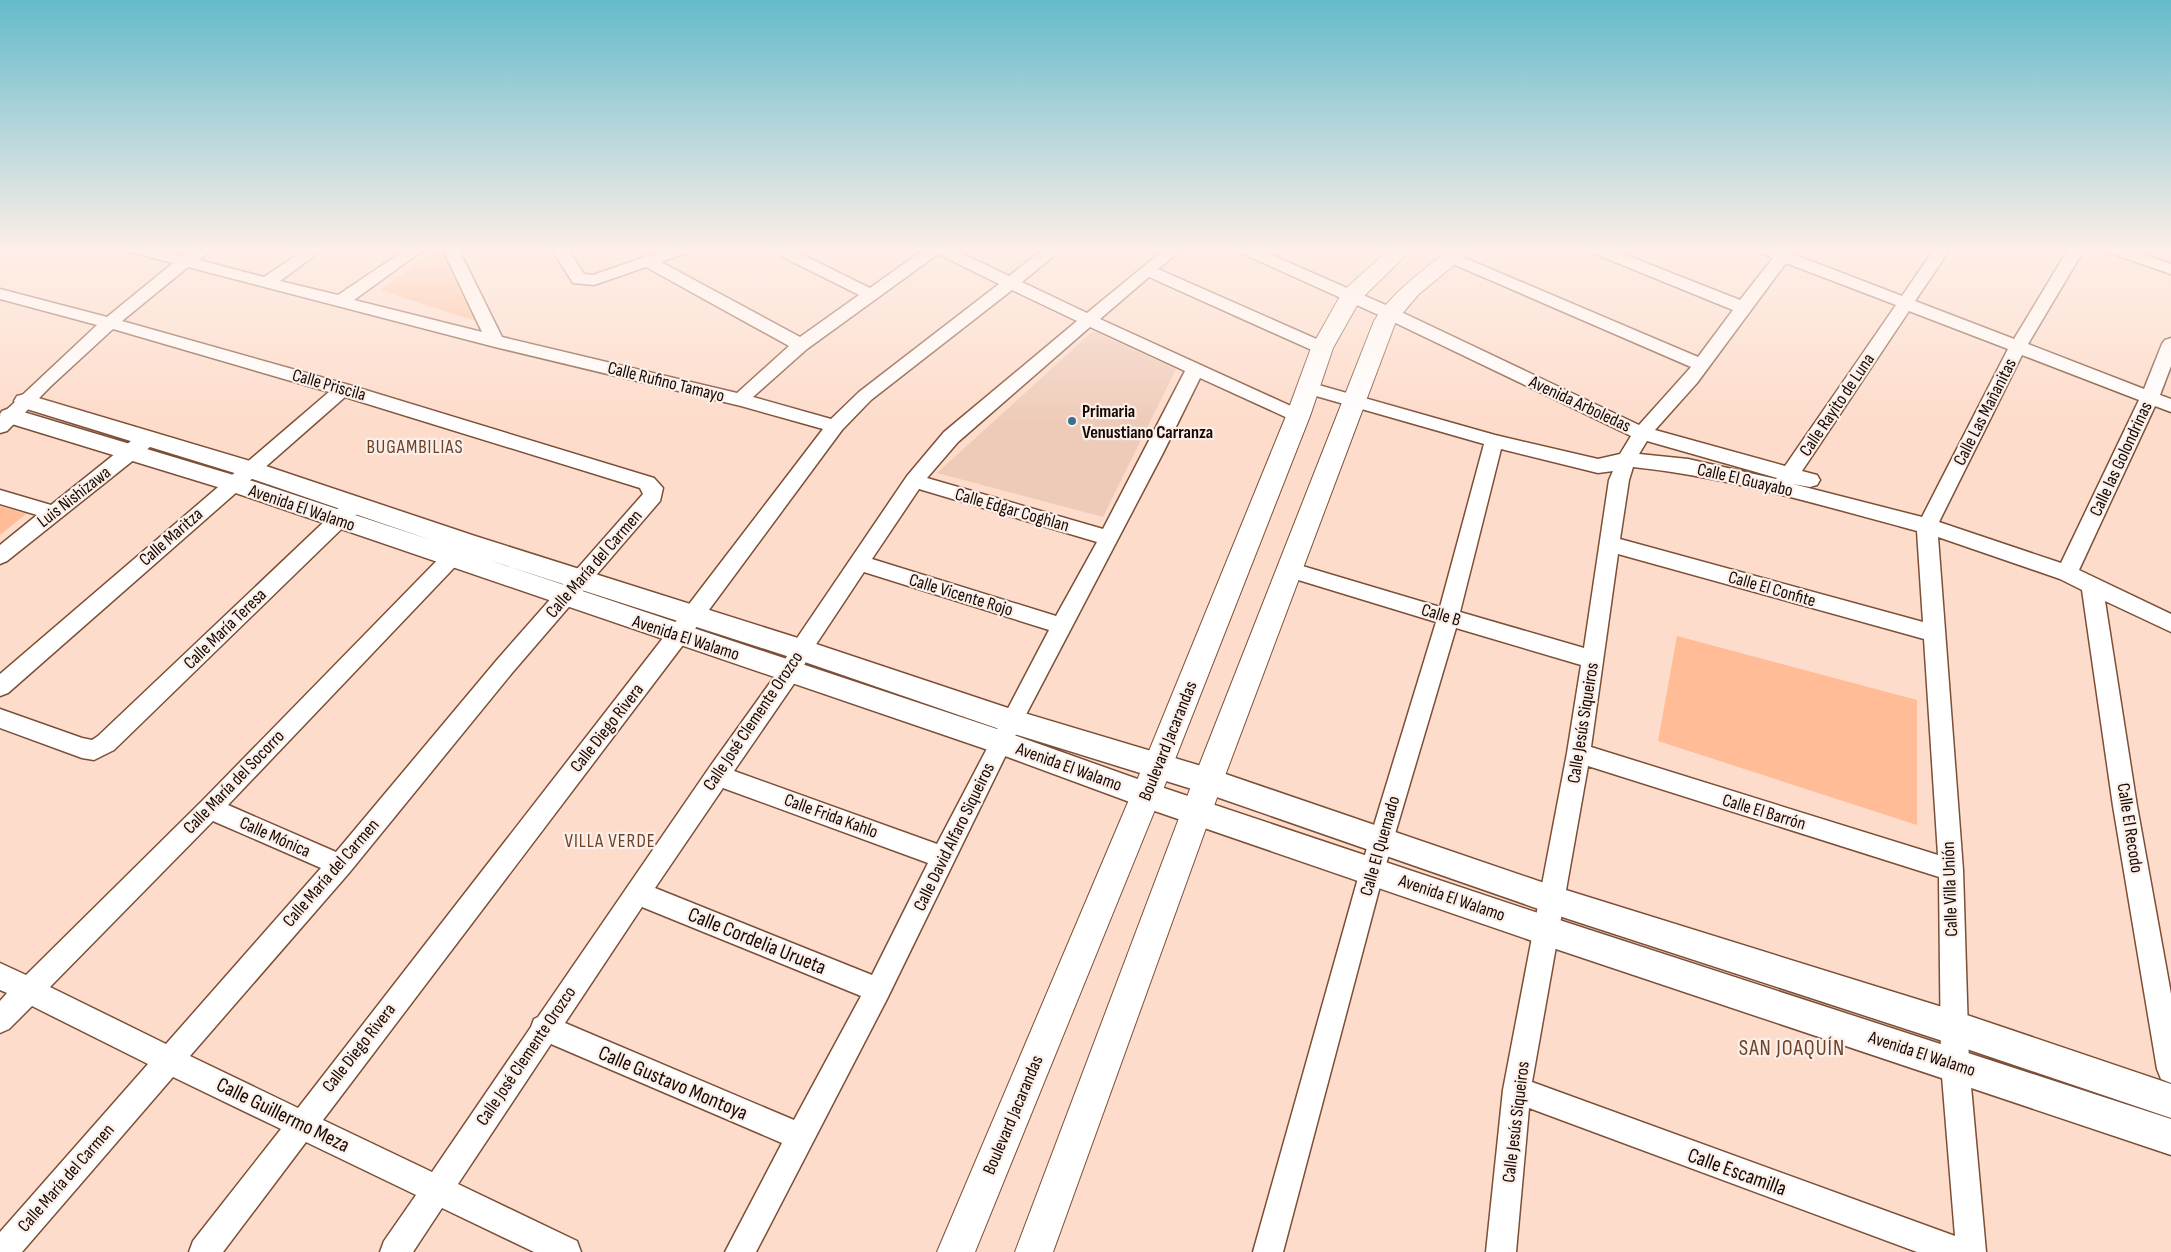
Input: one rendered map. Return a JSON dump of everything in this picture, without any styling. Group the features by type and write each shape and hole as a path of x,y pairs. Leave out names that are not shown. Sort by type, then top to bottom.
{"main road":[{"name":"Boulevard Jacarandas","path":"956,1252 1146,795 1298,416 1322,348 1345,306"},
{"path":"1040,1250 1208,781 1389,313 1395,306"}],"street":[{"name":"Calle Priscila","path":"49,306 111,322 343,389 647,483 653,488"},
{"path":"7,410 129,306"},
{"name":"Calle Rufino Tamayo","path":"362,306 495,341 741,400 835,426"},
{"path":"478,306 495,341"},
{"path":"730,306 801,345"},
{"path":"741,400 747,392 801,345 853,306"},
{"name":"Calle Diego Rivera","path":"204,1252 686,625 835,426 865,396 982,306"},
{"path":"1059,306 1298,416"},
{"name":"Calle José Clemente Orozco","path":"395,1252 544,1028 796,661 914,481 951,437 1104,306"},
{"path":"1229,306 1322,348"},
{"name":"Avenida Arboledas","path":"1374,306 1641,433 1785,481"},
{"path":"1574,306 1701,365"},
{"path":"1740,306 1744,308"},
{"name":"Calle Rayito de Luna","path":"1785,481 1904,306"},
{"path":"1915,306 2171,406"},
{"name":"Calle Las Mañanitas","path":"1930,521 2018,346 2042,306"},
{"name":"Calle Jesús Siqueiros","path":"1501,1252 1517,1090 1579,753 1619,480 1625,459 1641,433 1689,381 1744,308"},
{"name":"Calle las Golondrinas","path":"2067,573 2150,397 2171,344"},
{"name":"Calle David Alfaro Siqueiros","path":"740,1252 878,990 1005,732 1109,538 1195,369"},
{"name":"Calle El Guayabo","path":"1308,388 1494,441 1598,466 1610,465 1625,459 1688,466 1785,481 1930,521 2067,573 2171,624"},
{"name":"Calle Maritza","path":"0,687 343,389"},
{"name":"Avenida El Walamo","path":"7,410 139,445 241,476 458,551 796,661 1005,732 1146,795 1198,810 1547,931 1955,1064 2171,1137"},
{"name":"Calle El Quemado","path":"1268,1252 1372,871 1448,618 1494,441"},
{"name":"Luis Nishizawa","path":"0,556 139,445"},
{"name":"Calle Edgar Coghlan","path":"914,481 1109,538"},
{"name":"Calle María del Carmen","path":"2,1252 340,865 424,762 653,496 653,488"},
{"path":"0,497 53,514"},
{"name":"Calle María Teresa","path":"0,718 82,748 94,750 106,743 346,513"},
{"name":"Calle Villa Unión","path":"1930,521 1934,634 1951,870 1955,1064 1971,1252"},
{"name":"Calle El Confite","path":"1610,544 1934,634"},
{"name":"Calle María del Socorro","path":"0,1020 142,874 210,808 458,551"},
{"name":"Calle Vicente Rojo","path":"860,563 1062,626"},
{"name":"Calle B","path":"1289,570 1593,660"},
{"name":"Calle El Recodo","path":"2092,586 2126,806 2171,1069"},
{"name":"Avenida El Walamo","path":"1005,732 1158,765 1553,900 1955,1028 2171,1101"},
{"name":"Calle El Barrón","path":"1579,753 1951,870"},
{"name":"Calle Frida Kahlo","path":"717,775 944,858"},
{"name":"Calle Mónica","path":"210,808 340,865"},
{"name":"Calle Cordelia Urueta","path":"637,893 878,990"},
{"name":"Calle Guillermo Meza","path":"0,976 168,1060 566,1252"},
{"name":"Calle Gustavo Montoya","path":"544,1028 801,1137"},
{"name":"Calle Escamilla","path":"1517,1090 1958,1252"}],"shaded area":[{"path":"430,306 468,306 475,321"},
{"name":"Primaria Venustiano Carranza","path":"1093,331 1176,369 1103,517 937,473"},
{"path":"0,506 26,514 0,535"},
{"path":"1677,636 1917,700 1917,825 1658,741"}],"place":[{"name":"Primaria Venustiano Carranza","path":"1072,421"}],"district":[{"name":"BUGAMBILIAS","path":"415,447"},
{"name":"VILLA VERDE","path":"610,841"},
{"name":"SAN JOAQUÍN","path":"1792,1048"}]}
